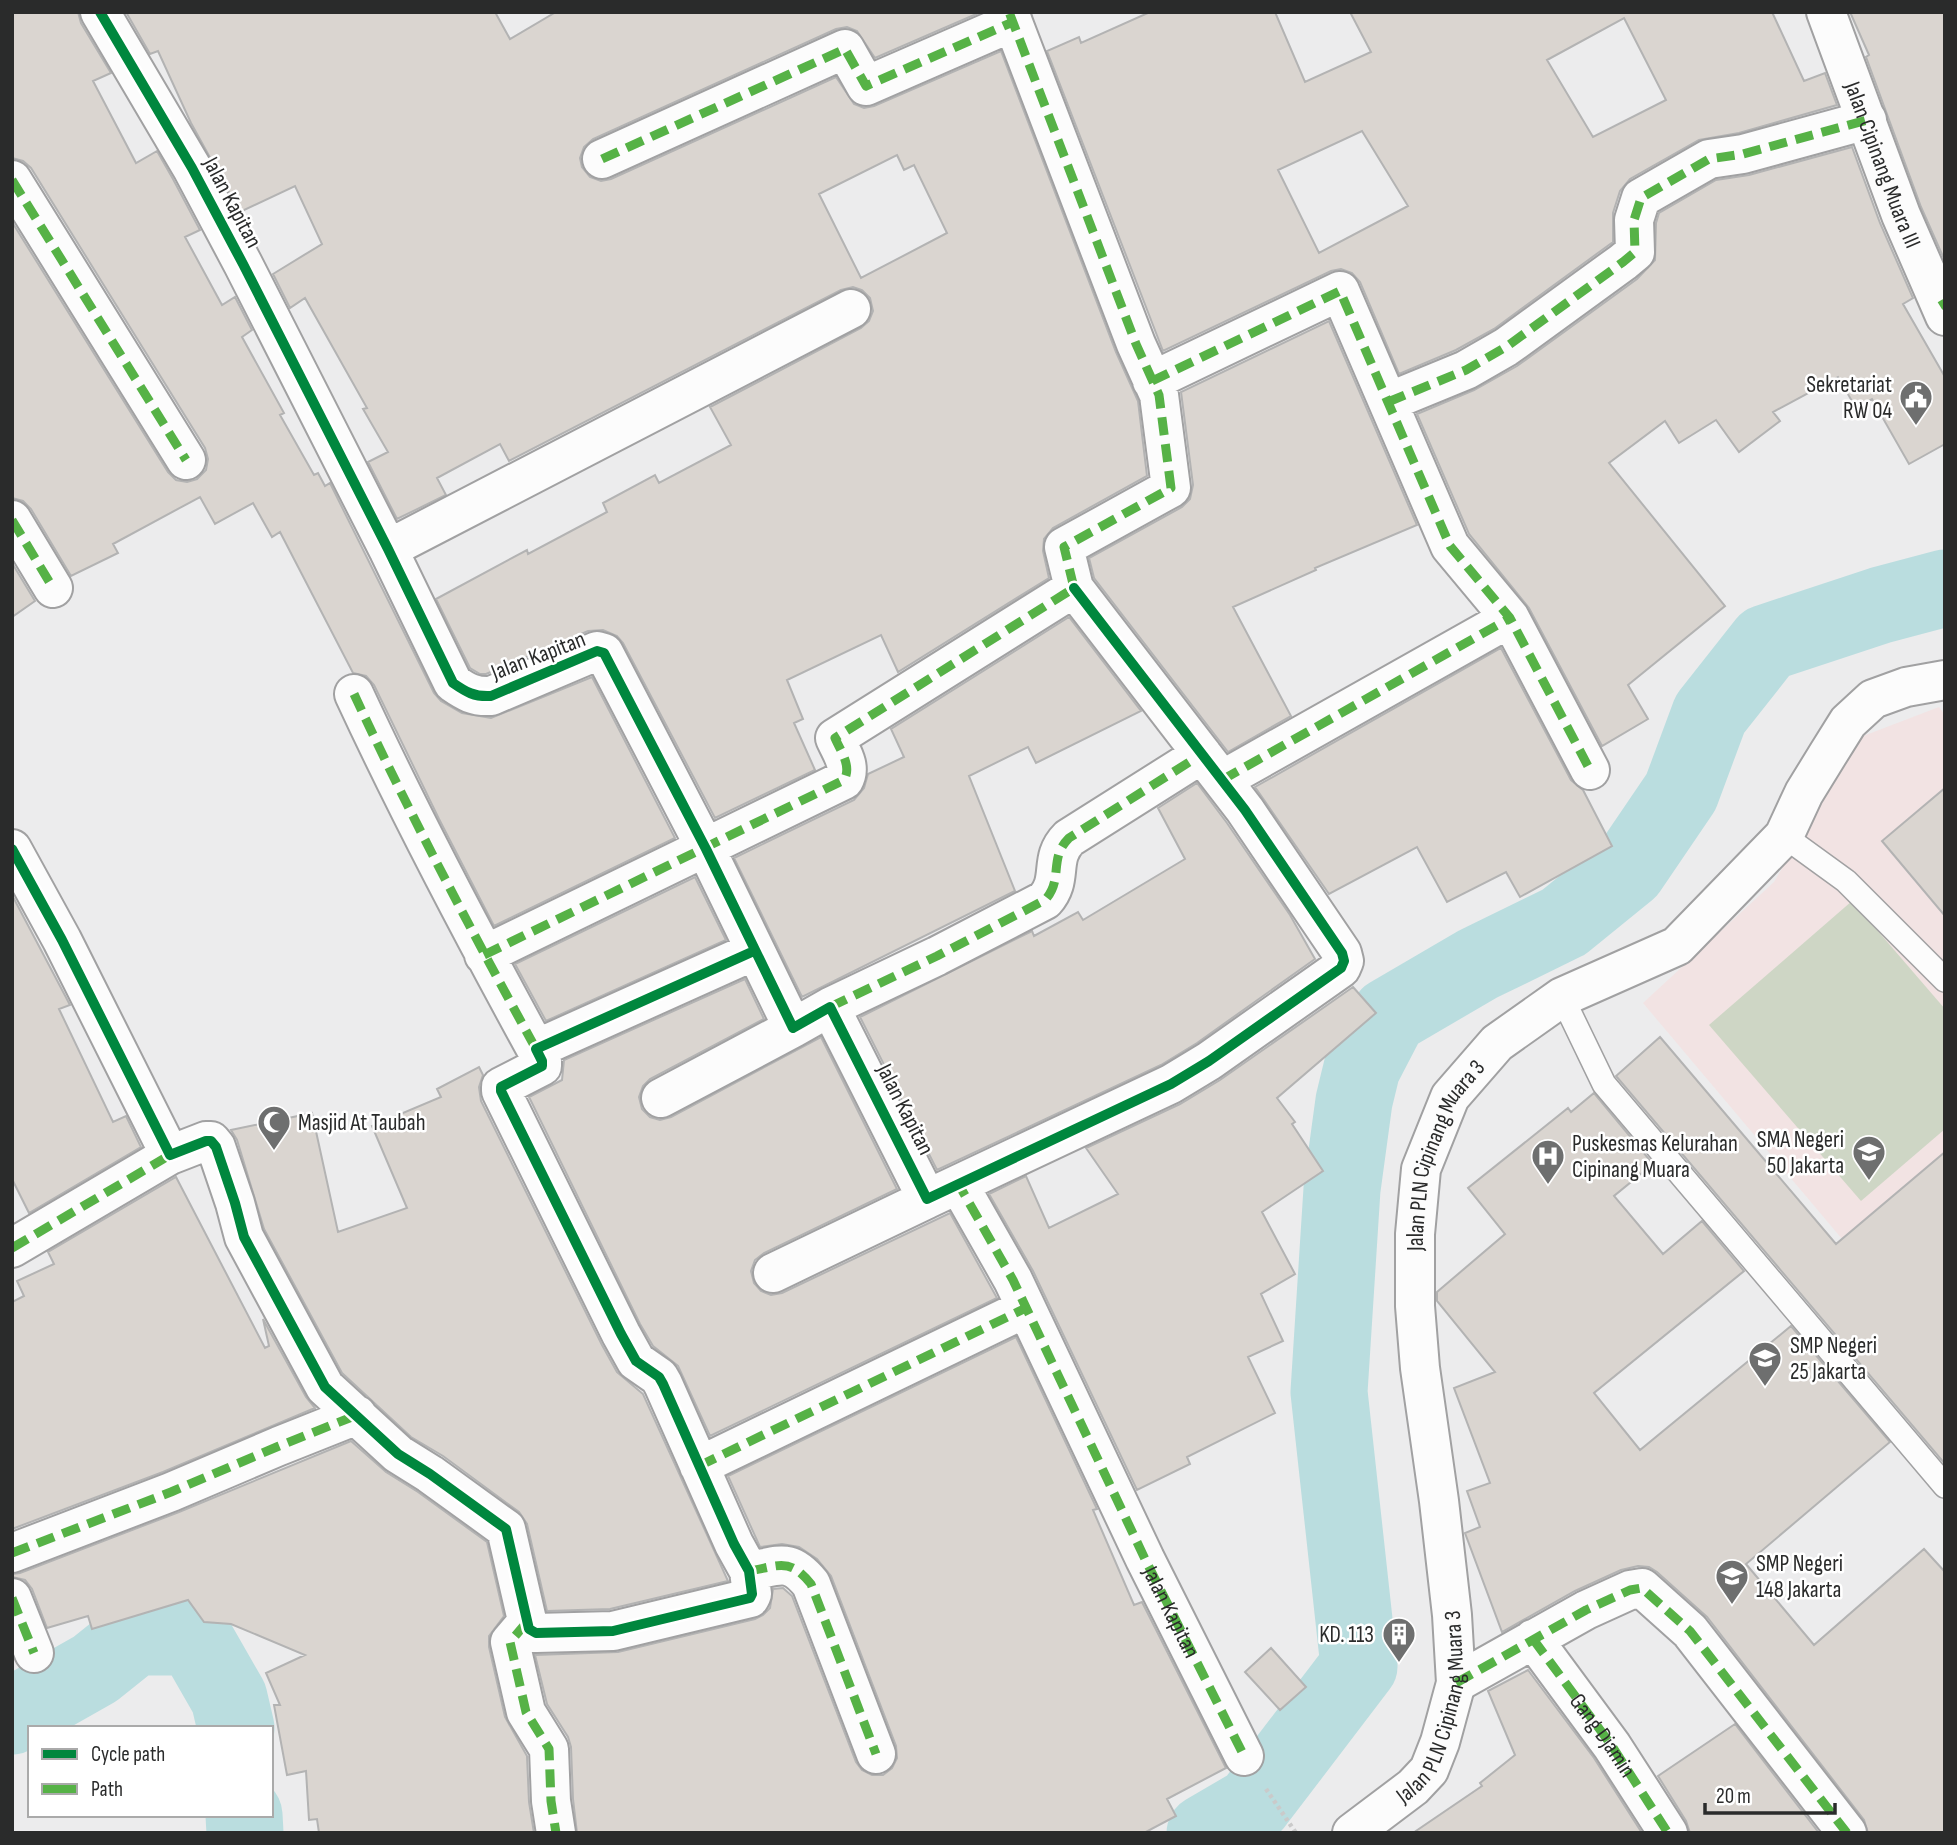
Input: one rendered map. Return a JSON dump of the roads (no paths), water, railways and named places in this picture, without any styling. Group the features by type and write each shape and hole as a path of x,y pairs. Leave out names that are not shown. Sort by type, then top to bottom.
{"street":[{"name":"Jalan Kapitan","path":"100,12 192,168 388,549 453,683 467,693 479,697 491,696 597,650 604,653 706,849 793,1028"},
{"name":"Jalan Cipinang Muara III","path":"1826,12 1901,215 1943,309"},
{"path":"602,159 845,49 866,86 1011,17 1159,396 1171,488 1063,547 1074,588 1245,810 1342,953 1340,968 1209,1062 1171,1084 773,1273"},
{"path":"1388,402 1466,370 1506,347 1623,262 1635,251 1634,220 1641,198 1650,192 1709,159 1743,154 1867,120"},
{"path":"12,180 187,460"},
{"path":"1152,381 1340,291 1450,546 1510,618 1590,770"},
{"path":"388,549 850,310"},
{"path":"12,520 54,588"},
{"path":"484,955 844,780 848,767 835,738 1074,588"},
{"path":"661,1098 830,1007 1045,900 1056,883 1056,860 1060,848 1069,838 1510,618"},
{"name":"Jalan PLN Cipinang Muara 3","path":"1352,1833 1413,1787 1429,1770 1440,1742 1456,1683 1452,1615 1420,1368 1415,1306 1415,1234 1421,1169 1450,1097 1497,1043 1562,997 1677,946 1784,836 1804,793 1848,722 1873,699 1906,687 1945,680"},
{"path":"12,1248 170,1155 206,1140 211,1141 216,1147 244,1237 325,1387 398,1454 506,1529 529,1629 536,1633 613,1631 750,1598 752,1594 749,1571 734,1544 659,1377 636,1361 500,1091 503,1085 542,1066 542,1061 484,955 388,767 354,694"},
{"path":"12,849 62,940 170,1155"},
{"path":"536,1049 754,951"},
{"name":"Jalan Kapitan","path":"830,1007 943,1192 1027,1308 1145,1559 1244,1756"},
{"path":"699,1466 1027,1308"},
{"path":"12,1553 172,1492 357,1415"},
{"path":"749,1571 787,1565 800,1570 811,1584 876,1754"},
{"path":"1456,1683 1586,1609 1630,1590 1642,1588 1690,1631 1847,1833"},
{"path":"12,1598 34,1653"},
{"path":"527,1622 510,1642 526,1712 549,1749 551,1801 556,1833"},
{"name":"Gang Djamin","path":"1533,1639 1612,1746 1668,1833"}],"lane":[{"path":"1784,836 1846,881 1945,980"},
{"path":"1562,997 1604,1084 1945,1486"}],"waterway":[{"path":"1205,1833 1253,1805 1359,1666 1329,1392 1342,1189 1354,1101 1362,1068 1389,1016 1478,964 1564,922 1628,870 1681,792 1710,714 1766,643 1881,605 1945,588"},
{"path":"12,1716 95,1669 135,1637 194,1637 229,1698 236,1726"},
{"path":"244,1817 245,1833"}],"place":[{"name":"Sekretariat RW 04","path":"1916,427"},
{"name":"Masjid At Taubah","path":"274,1152"},
{"name":"SMA Negeri 50 Jakarta","path":"1869,1182"},
{"name":"Puskesmas Kelurahan Cipinang Muara","path":"1548,1186"},
{"name":"SMP Negeri 25 Jakarta","path":"1765,1388"},
{"name":"SMP Negeri 148 Jakarta","path":"1732,1606"},
{"name":"KD. 113","path":"1399,1664"}]}
